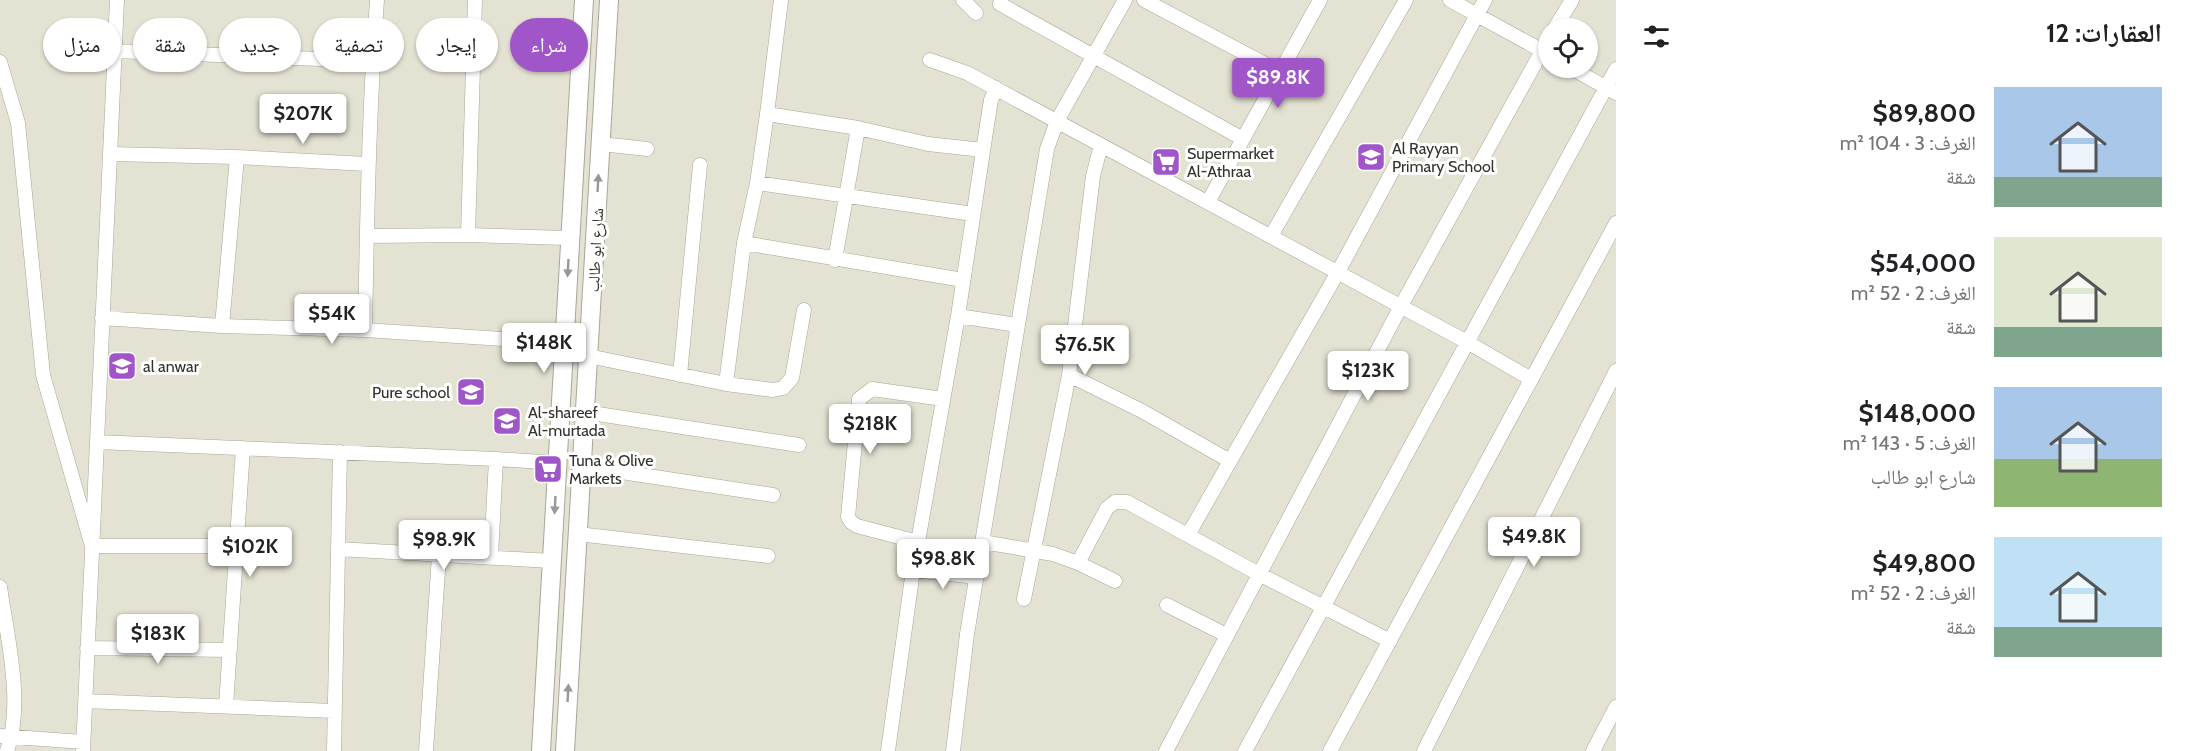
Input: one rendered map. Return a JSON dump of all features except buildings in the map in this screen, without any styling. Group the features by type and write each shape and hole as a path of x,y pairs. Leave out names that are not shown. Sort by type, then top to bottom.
{"street":[{"path":"116,18 117,0"},
{"path":"376,18 377,0"},
{"path":"468,235 475,0"},
{"name":"شارع ابو طالب","path":"540,751 584,0"},
{"name":"شارع ابو طالب","path":"565,751 609,0"},
{"path":"726,384 744,243 767,114 781,0"},
{"path":"963,0 976,13"},
{"path":"953,751 977,578 1047,149 1057,121 1125,0"},
{"path":"1144,0 1280,72"},
{"path":"1208,202 1318,3 1303,0"},
{"path":"1271,236 1406,0"},
{"path":"1450,0 1538,44"},
{"path":"1188,535 1338,272 1485,0"},
{"path":"1561,18 1572,0"},
{"path":"999,4 1243,139"},
{"path":"121,51 313,59"},
{"path":"930,60 967,72 1467,342 1531,380"},
{"path":"0,62 18,123 43,375 92,546"},
{"path":"1166,751 1401,306 1538,62"},
{"path":"1245,751 1467,342 1611,90 1616,69"},
{"path":"6,736 83,746 113,72"},
{"path":"364,330 369,211 367,164 372,72"},
{"path":"1589,78 1611,90"},
{"path":"888,751 913,570 958,316 991,100 996,88"},
{"path":"579,89 604,90"},
{"path":"767,114 858,128 928,144 983,150"},
{"path":"835,260 858,128"},
{"path":"600,144 647,149"},
{"path":"1024,599 1069,375 1093,176 1101,144"},
{"path":"110,154 237,157 367,164"},
{"path":"222,326 237,157"},
{"path":"680,375 700,165"},
{"path":"756,183 973,214"},
{"path":"1330,751 1616,223"},
{"path":"367,236 468,235 566,238"},
{"path":"744,243 963,280"},
{"path":"588,356 726,384 773,390 783,388 792,378 804,310"},
{"path":"958,316 1018,325"},
{"path":"102,318 222,326 364,330 564,343"},
{"path":"1424,751 1616,371"},
{"path":"1069,375 1142,411 1230,461"},
{"path":"918,542 857,526 848,517 859,399 872,388 943,399"},
{"path":"585,412 799,445"},
{"path":"97,441 495,459 557,464"},
{"path":"226,706 243,448"},
{"path":"334,751 340,452"},
{"path":"491,557 495,459"},
{"path":"582,466 772,495"},
{"path":"1078,563 1107,508 1115,502 1127,502 1258,574 1390,641"},
{"path":"578,534 768,556"},
{"path":"983,542 1053,554 1115,581"},
{"path":"92,546 237,546"},
{"path":"338,549 551,561"},
{"path":"426,751 439,555"},
{"path":"913,570 977,578"},
{"path":"0,587 7,681 7,751"},
{"path":"1167,605 1226,635"},
{"path":"87,648 230,650"},
{"path":"85,701 334,711"},
{"path":"1593,751 1616,707"}],"place":[{"name":"Al Rayyan Primary School","path":"1371,157"},
{"name":"Supermarket Al-Athraa","path":"1166,162"},
{"name":"al anwar","path":"122,366"},
{"name":"Pure school","path":"471,392"},
{"name":"Al-shareef Al-murtada","path":"507,421"},
{"name":"Tuna & Olive Markets","path":"548,469"}]}
